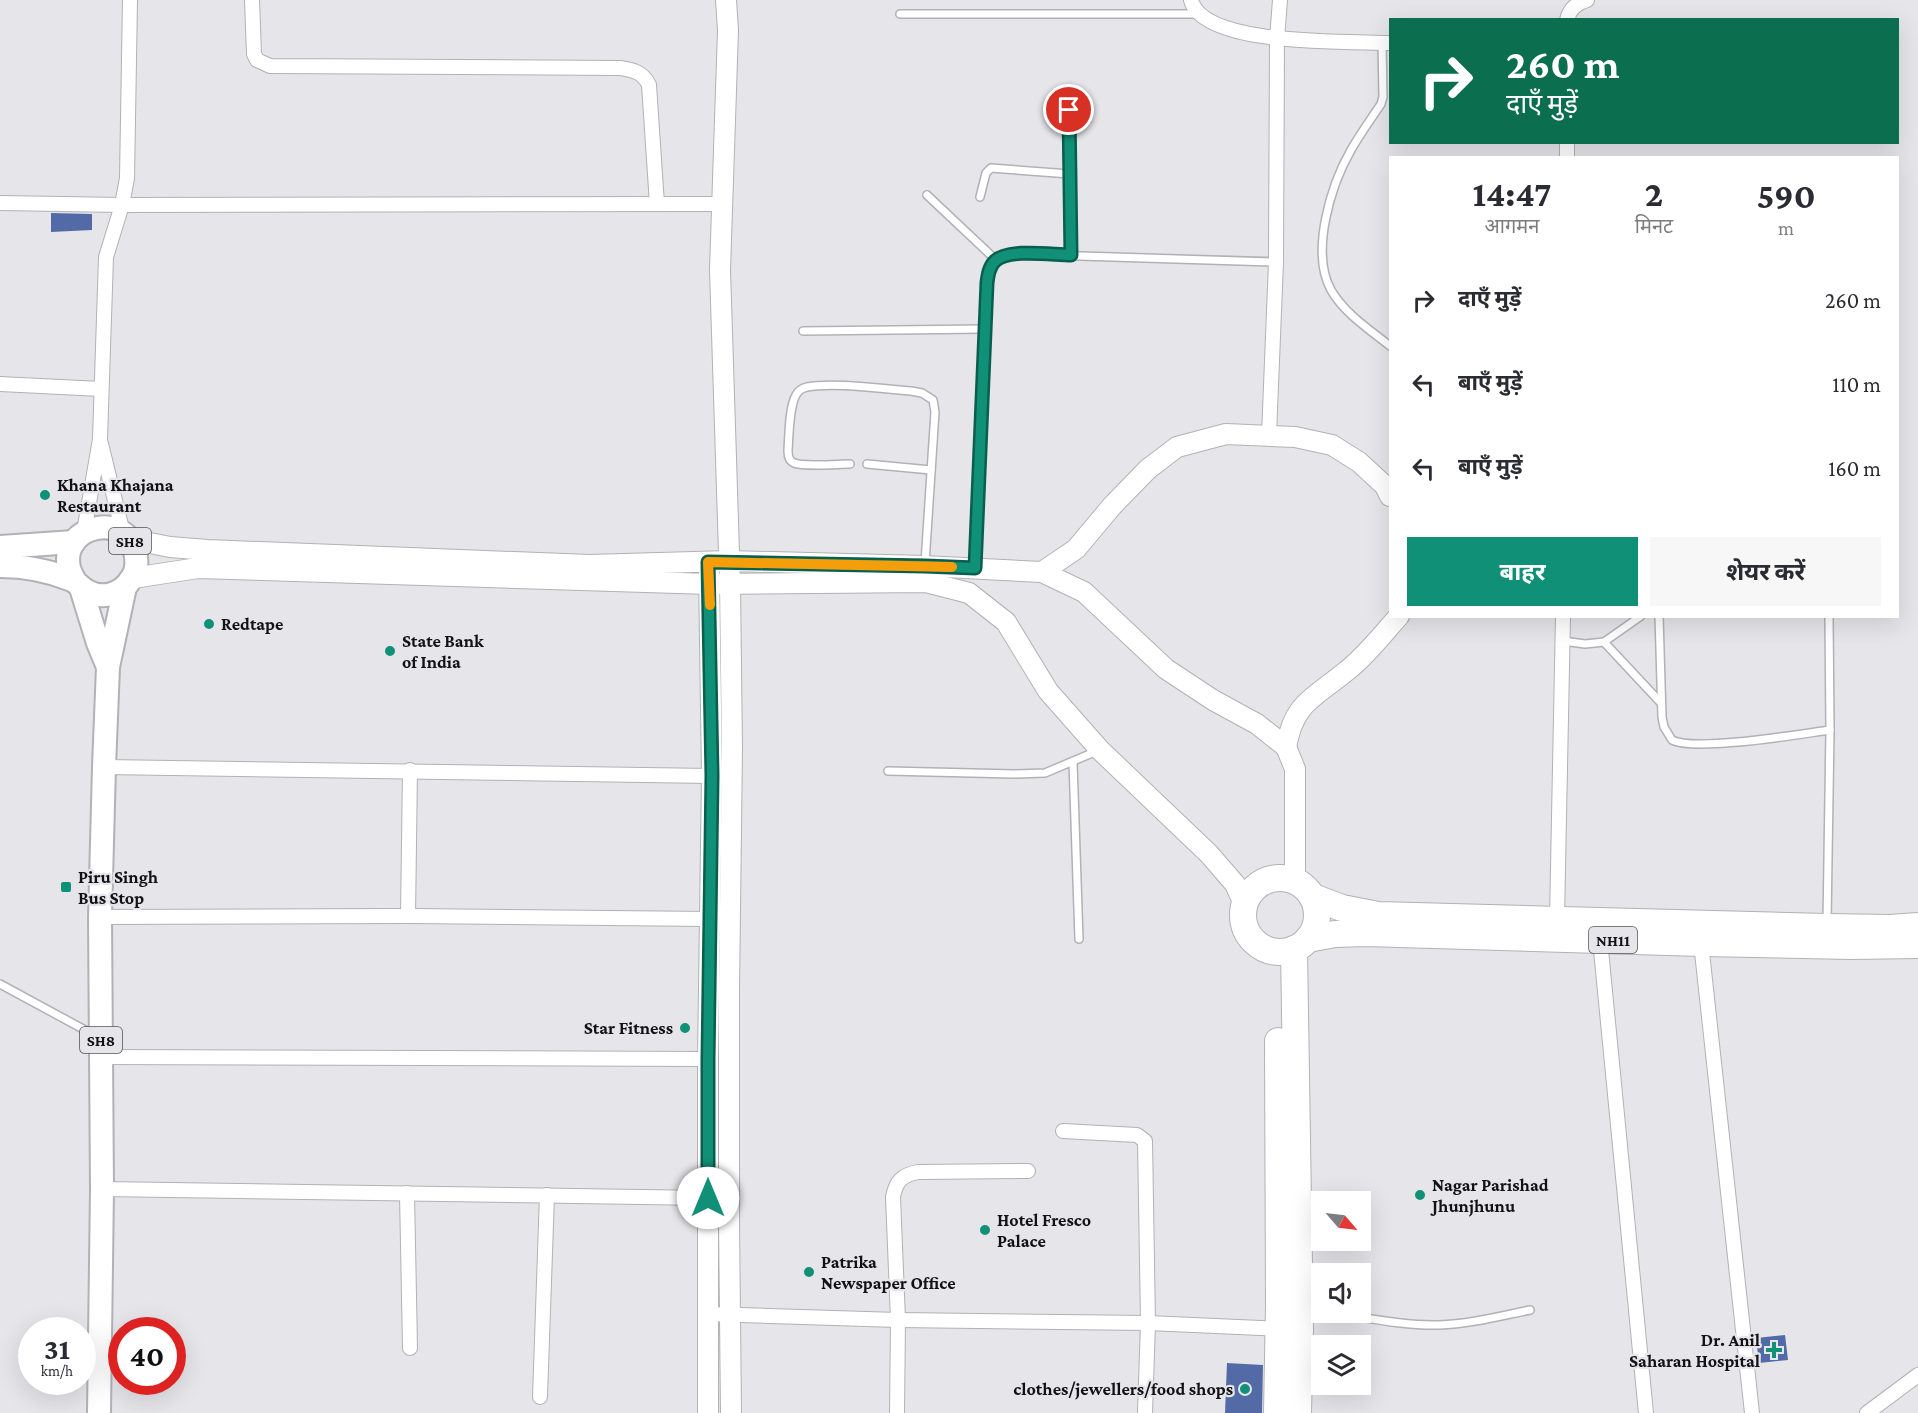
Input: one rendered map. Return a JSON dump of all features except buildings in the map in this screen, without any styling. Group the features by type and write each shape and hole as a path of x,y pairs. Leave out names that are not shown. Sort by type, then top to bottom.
{"highway":[{"name":"NH11","path":"1245,906 1254,889 1262,883 1277,878 1342,908 1378,915 1827,927 1918,926"},
{"path":"1245,906 1245,923 1252,939 1260,945 1293,946 1313,932 1317,918 1316,907 1304,889"},
{"name":"NH11","path":"1293,946 1335,934 1366,933 1701,943 1918,945"},
{"path":"1293,946 1300,1319 1298,1413"},
{"path":"1277,1413 1300,1319"}],"main road":[{"name":"SH8","path":"0,547 79,537 93,528 114,528 126,536 135,551 137,565 129,583 108,667 100,916 102,1189 99,1413"},
{"name":"SH8","path":"79,537 69,555 69,568 78,584 108,667"},
{"path":"0,566 16,566 78,584 98,595 117,592 129,583"}],"street":[{"path":"79,537 100,439 106,257 122,204 127,178 130,0"},
{"path":"252,0 254,54 257,60 270,66 620,68 641,74 648,85 657,204"},
{"path":"726,0 728,30 720,270 730,584 732,749 729,990 731,1413"},
{"path":"1191,0 1198,14 1217,26 1277,39 1386,43"},
{"path":"1269,435 1276,261 1277,39 1280,0"},
{"path":"1568,18 1575,5 1587,0"},
{"path":"0,203 722,204"},
{"path":"0,384 101,389"},
{"path":"1042,572 1076,549 1112,506 1148,469 1177,447 1226,434 1295,437 1332,445 1359,462 1385,486 1389,494"},
{"path":"100,439 126,536 170,548 589,565 729,561 925,566 1042,572 1084,592 1166,669 1213,700 1257,723 1286,747 1295,769 1304,889"},
{"path":"708,562 712,776 708,1059 708,1413"},
{"path":"129,583 198,568 710,584 926,582 969,593 1006,622 1048,691 1100,750 1209,855 1235,884 1245,906"},
{"path":"1286,747 1290,727 1302,706 1376,644 1397,618"},
{"path":"1557,919 1563,618"},
{"path":"104,767 712,776"},
{"path":"408,916 410,770"},
{"path":"100,916 710,919"},
{"path":"1600,940 1646,1413"},
{"path":"1701,943 1752,1413"},
{"path":"101,1048 708,1059"},
{"path":"1063,1131 1137,1135 1145,1141 1148,1323 1145,1413"},
{"path":"897,1413 898,1320 893,1197 900,1179 918,1172 1028,1171"},
{"path":"102,1189 708,1198"},
{"path":"406,1193 410,1348"},
{"path":"540,1396 547,1195"},
{"path":"709,1314 898,1320 1148,1323 1300,1319"},
{"path":"1867,1413 1918,1375"}],"lane":[{"path":"900,14 1198,14"},
{"path":"1386,43 1381,104 1350,151 1336,184 1328,208 1322,256 1323,274 1331,291 1343,307 1389,345"},
{"path":"1069,110 1071,255"},
{"path":"980,197 986,173 991,168 1070,174"},
{"path":"927,195 996,260"},
{"path":"975,568 987,283 988,273 996,260 1016,254 1276,261"},
{"path":"803,331 985,329"},
{"path":"850,464 799,464 791,461 788,451 792,408 797,393 808,387 836,386 911,391 928,396 933,400 925,566"},
{"path":"867,464 931,470"},
{"path":"1563,642 1585,644 1604,642 1638,618"},
{"path":"1659,618 1661,703 1664,727 1667,734 1677,742 1686,744 1743,741 1830,730"},
{"path":"1827,927 1829,618"},
{"path":"1604,642 1661,703"},
{"path":"888,771 1045,773 1100,750"},
{"path":"1073,762 1078,939"},
{"path":"0,984 101,1048"},
{"path":"1371,1318 1403,1323 1462,1324 1530,1310"}],"slow traffic":[{"path":"710,605 708,562 952,567"}],"place":[{"name":"Khana Khajana Restaurant","path":"45,495"},
{"name":"Redtape","path":"209,624"},
{"name":"State Bank of India","path":"390,651"},
{"name":"Piru Singh Bus Stop","path":"66,887"},
{"name":"Star Fitness","path":"685,1028"},
{"name":"Nagar Parishad Jhunjhunu","path":"1420,1195"},
{"name":"Hotel Fresco Palace","path":"985,1230"},
{"name":"Patrika Newspaper Office","path":"809,1272"},
{"name":"Dr. Anil Saharan Hospital","path":"1774,1350"},
{"name":"clothes/jewellers/food shops","path":"1245,1389"}],"route":[{"path":"708,1198 712,776 708,562 975,568 988,273 996,260 1007,255 1071,255 1069,110"}]}
